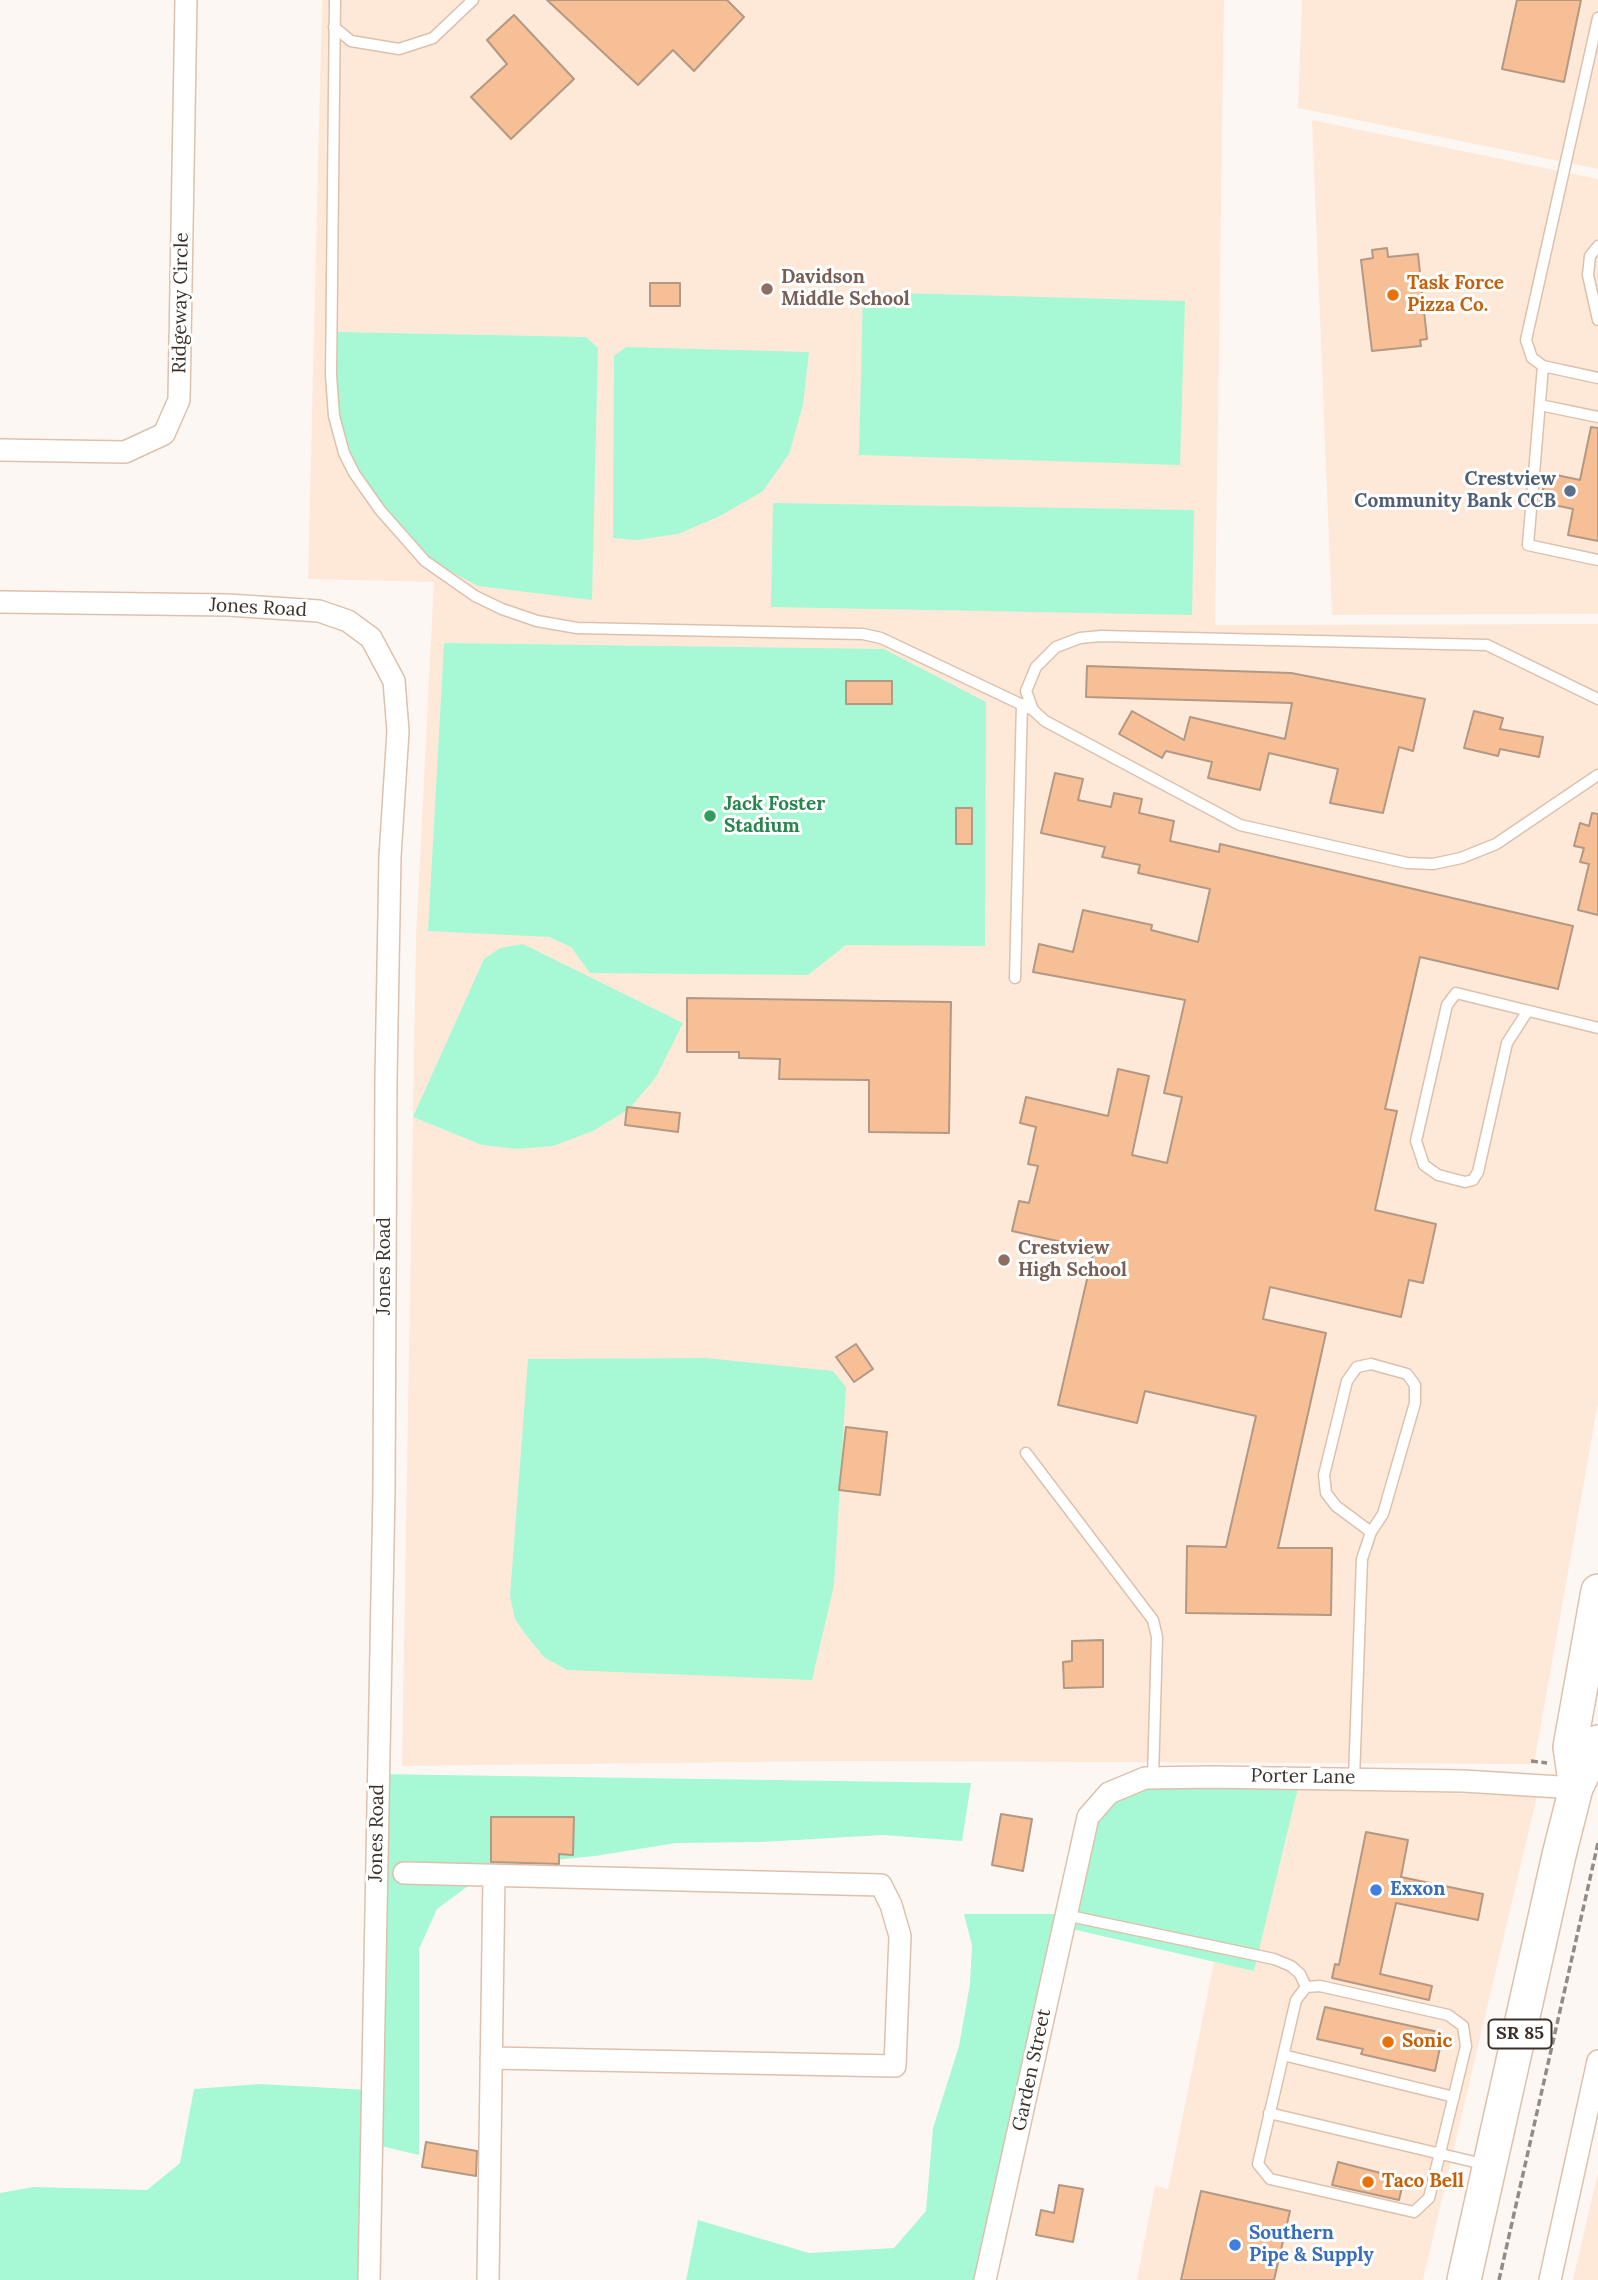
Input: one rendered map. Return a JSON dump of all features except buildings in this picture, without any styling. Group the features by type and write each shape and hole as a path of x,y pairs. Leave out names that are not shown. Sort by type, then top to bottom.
{"main road":[{"name":"SR 85","path":"1576,1788 1570,1747 1598,1591"},
{"name":"SR 85","path":"1464,2280 1576,1788 1598,1742"}],"street":[{"name":"Ridgeway Circle","path":"0,450 125,452 164,434 179,400 186,0"},
{"name":"Jones Road","path":"0,602 228,605 319,611 348,621 372,638 394,681 398,731 390,857 384,1490 369,2280"},
{"name":"Porter Lane","path":"1078,1860 1088,1816 1100,1800 1124,1785 1153,1778 1354,1778 1576,1788"},
{"name":"Garden Street","path":"985,2280 1078,1860"},
{"path":"404,1873 881,1885 900,1936 895,2066 491,2058"},
{"path":"488,2280 494,1877"},
{"path":"1550,2280 1597,2069"}],"lane":[{"path":"335,0 331,375 334,416 344,453 360,482 425,561 466,590 502,609 537,621 577,628 863,634 881,638 1022,704 1045,721 1240,825 1407,863 1433,864 1461,858 1496,844 1598,775"},
{"path":"334,27 351,41 399,49 433,38 473,0"},
{"path":"1598,18 1526,340 1532,358 1543,366 1598,378"},
{"path":"1598,246 1590,256 1588,275 1598,320"},
{"path":"1543,366 1528,545 1598,560"},
{"path":"1540,405 1598,416"},
{"path":"1033,710 1026,691 1036,667 1056,647 1080,638 1101,636 1487,645 1598,699"},
{"path":"1015,978 1022,704"},
{"path":"1527,1012 1507,1043 1478,1172 1473,1180 1465,1182 1437,1175 1424,1165 1416,1141 1447,1005 1456,993 1468,993 1527,1012 1598,1028"},
{"path":"1354,1778 1362,1559 1371,1532 1383,1514 1415,1403 1415,1385 1407,1374 1371,1364 1357,1367 1347,1381 1324,1475 1326,1493 1336,1506 1371,1532"},
{"path":"1026,1453 1153,1620 1157,1637 1153,1778"},
{"path":"1065,1915 1274,1959 1291,1966 1300,1974 1306,1987"},
{"path":"1320,1986 1456,2019 1467,2036 1429,2198 1423,2207 1414,2212 1270,2179 1258,2164 1296,2000 1306,1987 1320,1986"},
{"path":"1283,2055 1454,2097"},
{"path":"1269,2113 1490,2166"}],"path":[{"path":"1499,2280 1598,1843"}],"shaded area":[{"name":"Crestview High School","path":"322,0 1224,0 1215,625 1598,624 1598,1403 1534,1764 844,1761 402,1766 416,936 434,582 308,579"},
{"path":"1302,0 1598,0 1598,169 1298,108"},
{"path":"1312,120 1598,179 1598,614 1332,615"},
{"path":"1298,1788 1537,1796 1423,2280 1137,2280 1155,2186 1168,2189 1214,1962 1254,1970"},
{"path":"1598,2172 1598,2280 1573,2280"}],"green space":[{"path":"863,292 1185,301 1180,465 859,455"},
{"path":"337,332 586,337 598,348 592,600 478,586 431,561 385,516 347,453 337,393"},
{"path":"626,347 809,352 803,405 789,454 763,491 720,516 678,534 637,540 613,538 614,356"},
{"path":"773,503 1194,510 1192,615 771,607"},
{"name":"Jack Foster Stadium","path":"444,643 884,649 986,702 985,946 846,945 808,975 590,973 571,947 549,937 428,931"},
{"path":"523,944 683,1023 656,1077 629,1109 593,1131 553,1146 517,1149 482,1145 413,1117 484,959 500,948"},
{"path":"706,1358 833,1371 846,1387 834,1585 812,1680 567,1670 544,1657 526,1635 515,1619 510,1596 528,1359"},
{"path":"375,1774 971,1783 962,1841 883,1835 761,1842 676,1843 595,1856 495,1866 437,1909 419,1949 419,2155 368,2143 368,2280 0,2280 0,2193 33,2187 147,2190 180,2163 194,2089 260,2084 367,2090"},
{"path":"1298,1788 1254,1971 1072,1929 1097,1822 1114,1802 1146,1789"},
{"path":"964,1914 1055,1914 975,2280 686,2280 698,2220 809,2253 894,2248 926,2211 933,2128 959,2046 970,1984 972,1945"}],"place":[{"name":"Davidson Middle School","path":"767,289"},
{"name":"Task Force Pizza Co.","path":"1393,295"},
{"name":"Crestview Community Bank CCB","path":"1570,491"},
{"name":"Jack Foster Stadium","path":"710,816"},
{"name":"Crestview High School","path":"1004,1260"},
{"name":"Exxon","path":"1376,1890"},
{"name":"Sonic","path":"1388,2042"},
{"name":"Taco Bell","path":"1368,2182"},
{"name":"Southern Pipe & Supply","path":"1235,2245"}]}
